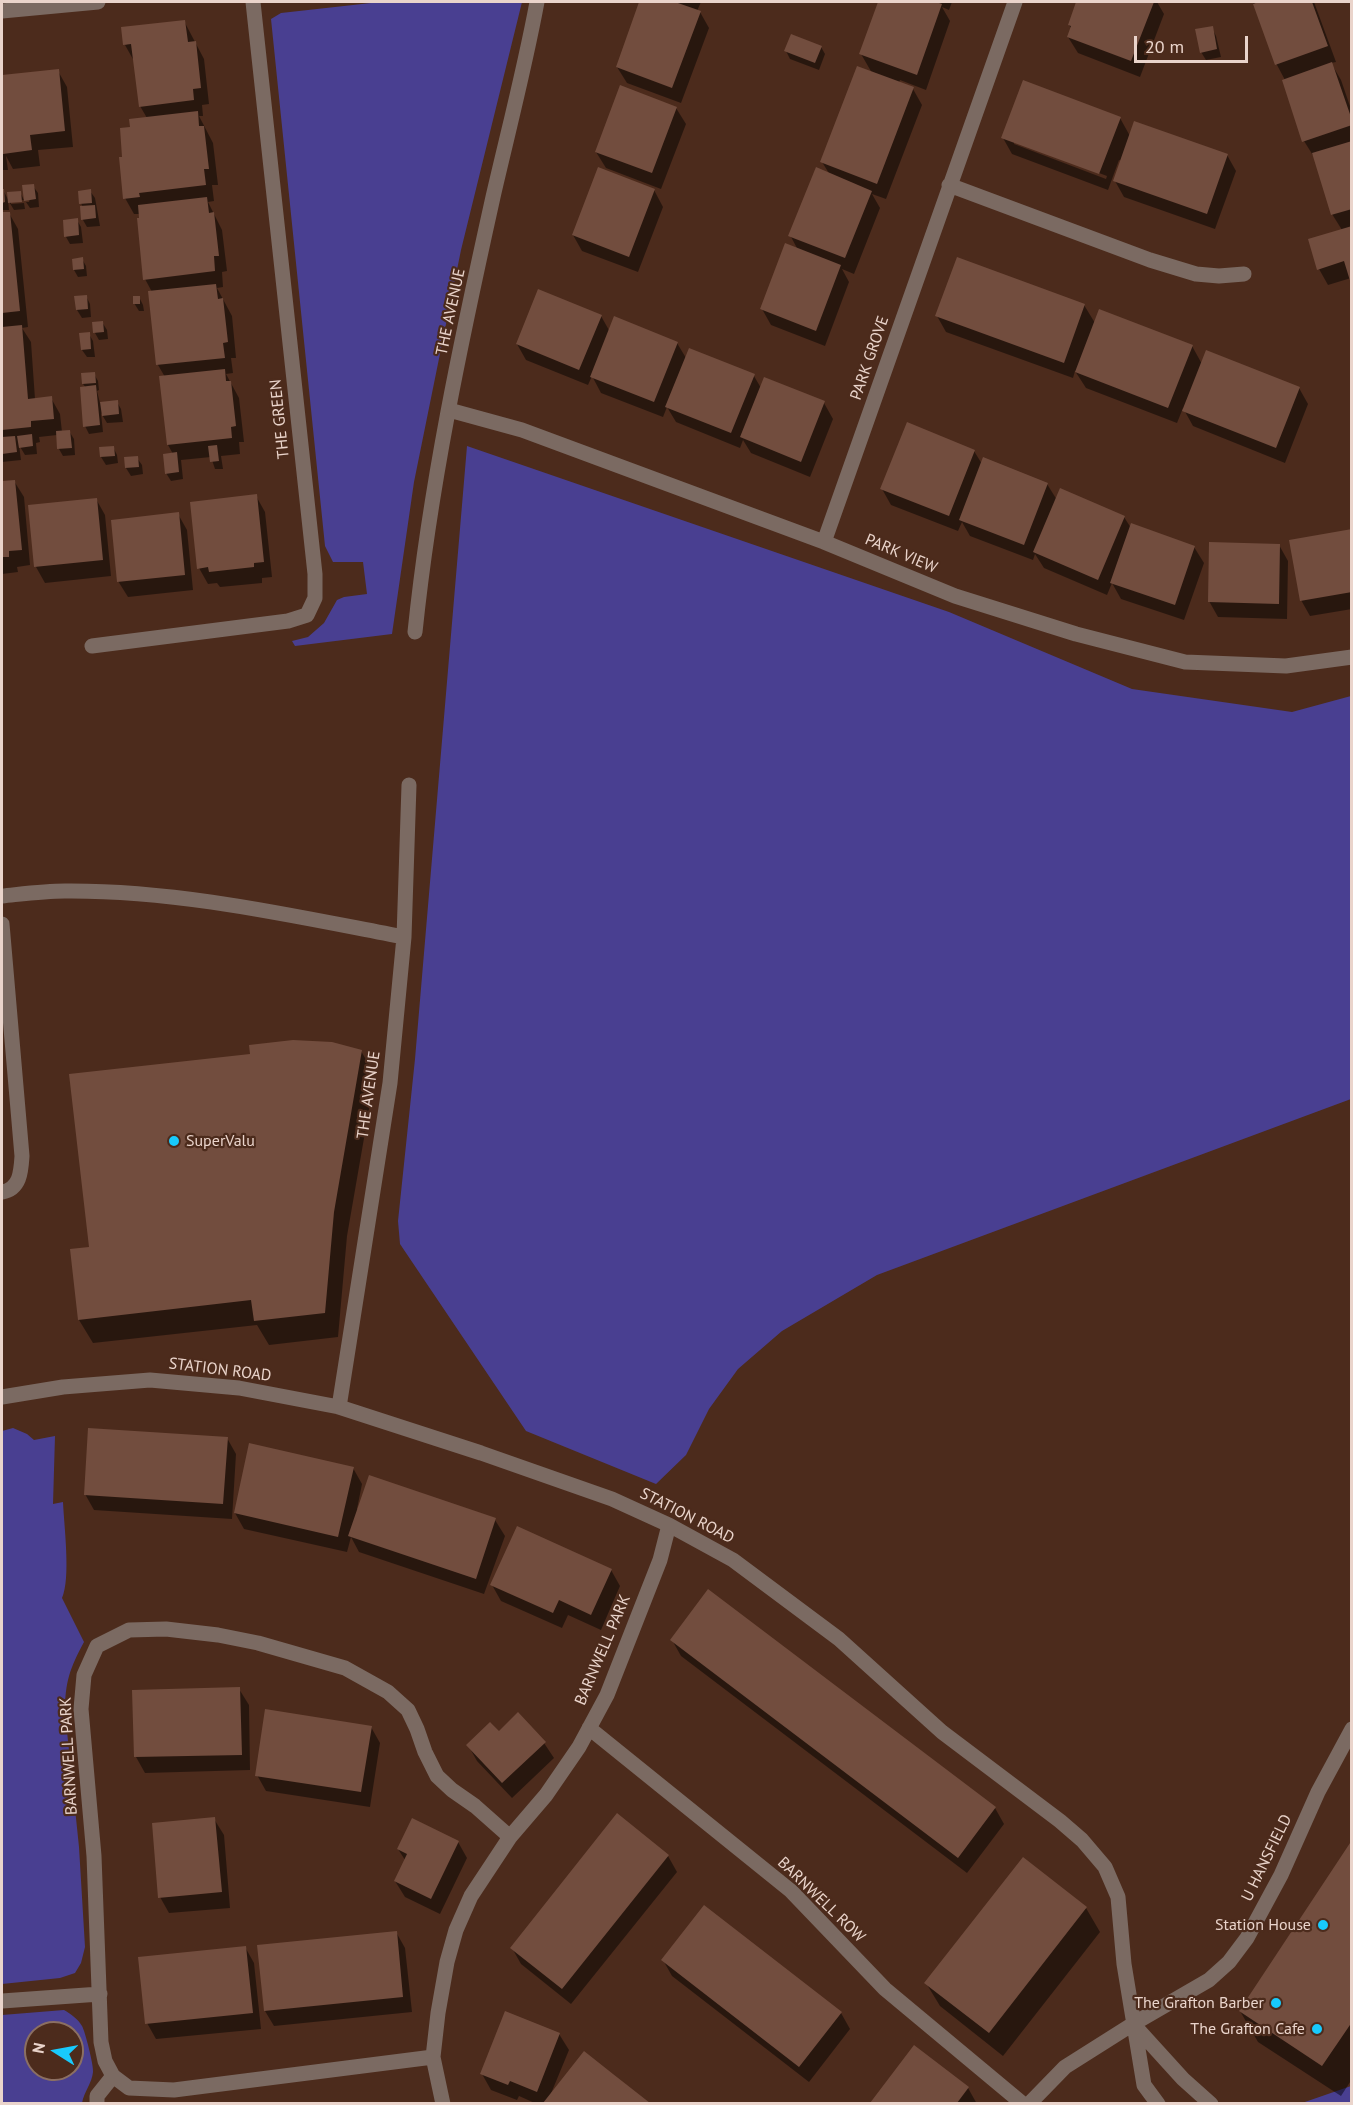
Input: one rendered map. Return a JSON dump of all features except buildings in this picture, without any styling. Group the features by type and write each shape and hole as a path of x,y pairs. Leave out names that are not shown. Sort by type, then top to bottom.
{"street":[{"path":"2,11 98,2"},
{"name":"THE GREEN","path":"92,646 288,621 307,615 315,598 315,574 253,2"},
{"name":"THE AVENUE","path":"415,633 424,549 449,410 537,2"},
{"name":"PARK GROVE","path":"824,542 1015,2"},
{"path":"949,185 1150,260 1196,274 1219,276 1244,274"},
{"name":"PARK VIEW","path":"449,410 522,430 824,542 955,596 1076,634 1185,662 1286,666 1352,657"},
{"name":"THE AVENUE","path":"339,1407 390,1083 404,937 409,785"},
{"path":"2,896 64,891 129,893 247,907 404,937"},
{"path":"2,924 22,1156 21,1172 16,1184 10,1191 2,1192"},
{"name":"STATION ROAD","path":"2,1397 63,1387 150,1380 239,1388 339,1407 601,1495 669,1525 733,1560 839,1639 942,1732 1060,1821 1082,1840 1105,1867 1118,1897 1124,1964 1144,2085 1158,2103"},
{"name":"BARNWELL PARK","path":"443,2103 433,2057 447,1962 456,1930 471,1896 510,1837 546,1795 579,1747 607,1695 660,1560 669,1525"},
{"name":"BARNWELL PARK","path":"113,2076 105,2061 101,2042 94,1856 81,1709 84,1675 97,1646 129,1630 166,1629 218,1635 258,1643 345,1668 388,1692 408,1710 437,1776 510,1837"},
{"name":"BARNWELL ROW","path":"589,1728 790,1891 885,1989 1023,2103"},
{"name":"U HANSFIELD","path":"1029,2103 1065,2067 1209,1980 1229,1962 1241,1946 1281,1875 1318,1792 1352,1729"},
{"path":"2,2001 100,1994"},
{"path":"1133,2024 1178,2073 1210,2103"},
{"path":"97,2103 97,2096 113,2076 129,2088 174,2090 433,2057"}],"shaded area":[{"path":"380,2 522,2 461,250 414,482 392,634 295,646 292,641 308,637 324,623 337,600 367,594 363,562 333,562 325,546 271,19 281,13"},
{"path":"467,446 949,612 1132,689 1292,712 1351,696 1351,1099 877,1275 782,1331 738,1369 709,1409 686,1455 656,1484 526,1431 400,1244 398,1221 415,1059"},
{"path":"13,1428 34,1440 55,1436 53,1504 63,1502 66,1552 66,1578 62,1598 84,1642 69,1676 65,1712 79,1847 85,1947 81,1963 75,1973 60,1978 2,1984 2,1431"},
{"path":"64,2010 72,2015 78,2021 24,2021 24,2081 84,2081 84,2031 93,2072 82,2103 2,2103 2,2015"},
{"path":"1351,2086 1351,2103 1302,2103"}],"place":[{"name":"SuperValu","path":"174,1141"},
{"name":"Station House","path":"1323,1925"},
{"name":"The Grafton Barber","path":"1276,2003"},
{"name":"The Grafton Cafe","path":"1317,2029"}]}
